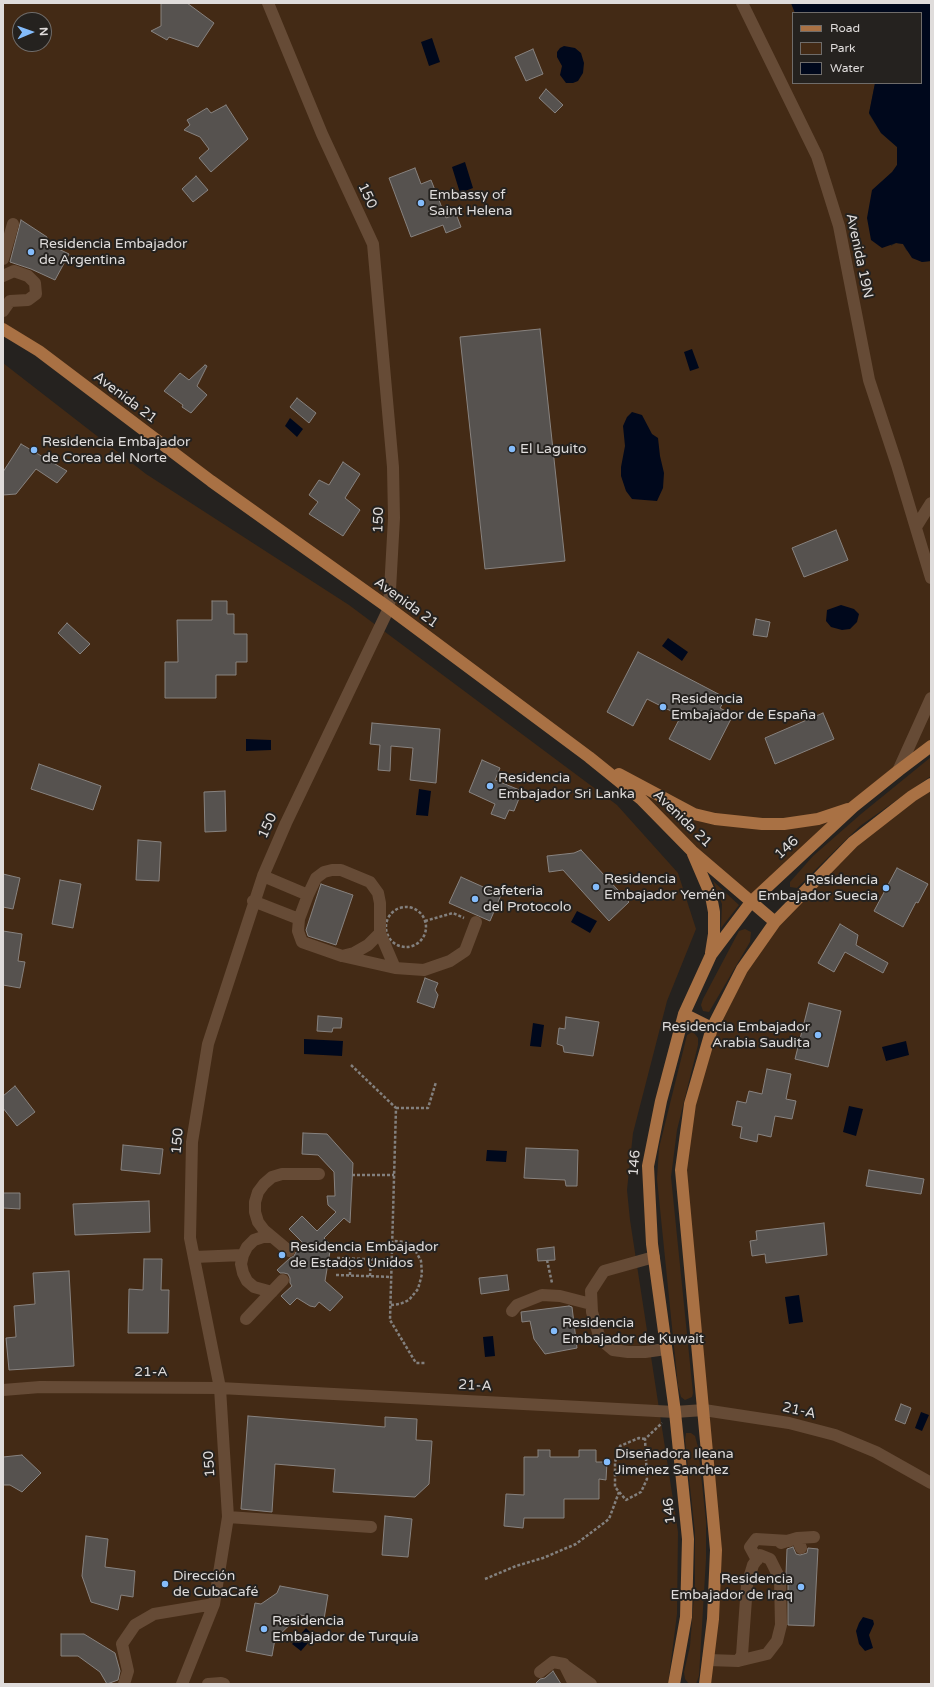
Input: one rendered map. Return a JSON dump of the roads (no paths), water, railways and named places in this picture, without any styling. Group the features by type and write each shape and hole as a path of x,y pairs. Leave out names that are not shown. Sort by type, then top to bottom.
{"main road":[{"name":"Avenida 21","path":"3,329 39,351 211,481 389,608 589,757 641,799 692,851 775,922"},
{"name":"146","path":"674,1684 686,1617 688,1539 675,1412 654,1257 648,1166 661,1101 684,1014 711,955 751,902 853,807 931,746"},
{"path":"589,757 694,814 715,819 762,824 805,822 853,807"},
{"path":"705,1684 713,1619 716,1550 681,1170 690,1104 712,1028 742,969 775,922 853,842 912,796 931,784"},
{"path":"692,851 710,896 714,912 714,934 711,955"},
{"path":"684,1014 712,1028"}],"street":[{"name":"150","path":"182,1684 214,1604 228,1518 220,1388 190,1238 192,1142 208,1044 262,876 389,608 394,518 394,467 373,244 322,134 268,3"},
{"name":"Avenida 19N","path":"742,3 817,156 839,226 869,380 931,578"},
{"path":"3,259 13,224"},
{"path":"3,276 14,271 28,276 35,283 36,294 28,300 5,302"},
{"path":"916,527 931,503"},
{"path":"898,771 931,698"},
{"path":"395,968 380,933 380,903 378,893 370,882 341,870 324,872 316,878 299,919 298,931 302,942 342,956 395,968 424,970 450,961 465,950 476,922"},
{"path":"262,876 308,895"},
{"path":"253,901 299,919"},
{"path":"342,956 354,953 368,945 380,933"},
{"path":"289,1251 272,1237 258,1222 255,1212 255,1202 258,1192 264,1184 272,1178 282,1174 319,1174"},
{"path":"272,1237 263,1237 254,1240 247,1247 241,1264 243,1274 254,1287 272,1292"},
{"path":"194,1257 243,1255"},
{"path":"654,1257 604,1271 591,1291 592,1312 600,1339 614,1350 645,1352 666,1349"},
{"path":"246,1319 282,1280"},
{"path":"512,1311 517,1305 542,1295 592,1304"},
{"name":"21-A","path":"3,1390 40,1387 220,1388 675,1412 704,1410 789,1423 835,1434 876,1452 931,1483"},
{"path":"228,1518 371,1527"},
{"path":"738,1661 742,1655 747,1584 753,1565 762,1559 770,1547 814,1537"},
{"path":"708,1660 738,1661 767,1654 777,1641 781,1625 780,1579 770,1559 762,1559 750,1547 756,1539 796,1542"},
{"path":"124,1684 128,1671 122,1644 135,1625 154,1614 214,1604"},
{"path":"540,1672 553,1662 564,1664 591,1684"},
{"path":"564,1664 574,1684"},
{"path":"208,1684 224,1684"}],"water":[{"path":"791,3 931,3 931,261 922,262 912,258 903,244 896,243 882,248 871,240 867,218 872,190 892,172 897,165 897,147 881,133 869,113 875,84 922,84 922,12 795,12"},
{"path":"432,38 440,62 429,66 421,42"},
{"path":"564,46 575,48 581,53 584,63 583,73 578,81 573,83 566,83 560,75 562,66 557,57 557,52"},
{"path":"465,162 473,188 460,193 452,167"},
{"path":"692,349 699,368 690,371 684,352"},
{"path":"632,412 642,415 652,434 658,438 664,473 663,488 657,501 632,499 626,491 621,476 625,446 623,426 627,417"},
{"path":"290,418 303,429 297,437 285,426"},
{"path":"841,605 854,609 859,614 857,622 850,629 842,630 831,627 826,621 827,610"},
{"path":"668,638 688,652 682,661 662,646"},
{"path":"246,739 271,740 271,750 246,751"},
{"path":"419,789 431,791 428,816 416,815"},
{"path":"577,911 597,921 590,933 571,922"},
{"path":"533,1023 544,1025 541,1047 530,1046"},
{"path":"304,1039 343,1041 342,1056 304,1054"},
{"path":"906,1041 909,1055 886,1061 882,1047"},
{"path":"849,1106 863,1109 856,1136 843,1132"},
{"path":"487,1150 507,1151 506,1162 486,1161"},
{"path":"799,1295 803,1322 789,1324 785,1297"},
{"path":"493,1336 495,1356 485,1357 483,1337"},
{"path":"921,1412 929,1415 922,1431 915,1428"},
{"path":"863,1617 873,1620 874,1624 869,1635 873,1648 865,1651 859,1644 856,1631"},
{"path":"306,1628 314,1636 301,1651 292,1644"}],"place":[{"name":"Embassy of Saint Helena","path":"421,203"},
{"name":"Residencia Embajador de Argentina","path":"31,252"},
{"name":"El Laguito","path":"512,449"},
{"name":"Residencia Embajador de Corea del Norte","path":"34,450"},
{"name":"Residencia Embajador de España","path":"663,707"},
{"name":"Residencia Embajador Sri Lanka","path":"490,786"},
{"name":"Residencia Embajador Yemén","path":"596,887"},
{"name":"Residencia Embajador Suecia","path":"886,888"},
{"name":"Cafeteria del Protocolo","path":"475,899"},
{"name":"Residencia Embajador Arabia Saudita","path":"818,1035"},
{"name":"Residencia Embajador de Estados Unidos","path":"282,1255"},
{"name":"Residencia Embajador de Kuwait","path":"554,1331"},
{"name":"Diseñadora Ileana Jimenez Sanchez","path":"607,1462"},
{"name":"Dirección de CubaCafé","path":"165,1584"},
{"name":"Residencia Embajador de Iraq","path":"801,1587"},
{"name":"Residencia Embajador de Turquía","path":"264,1629"}]}
